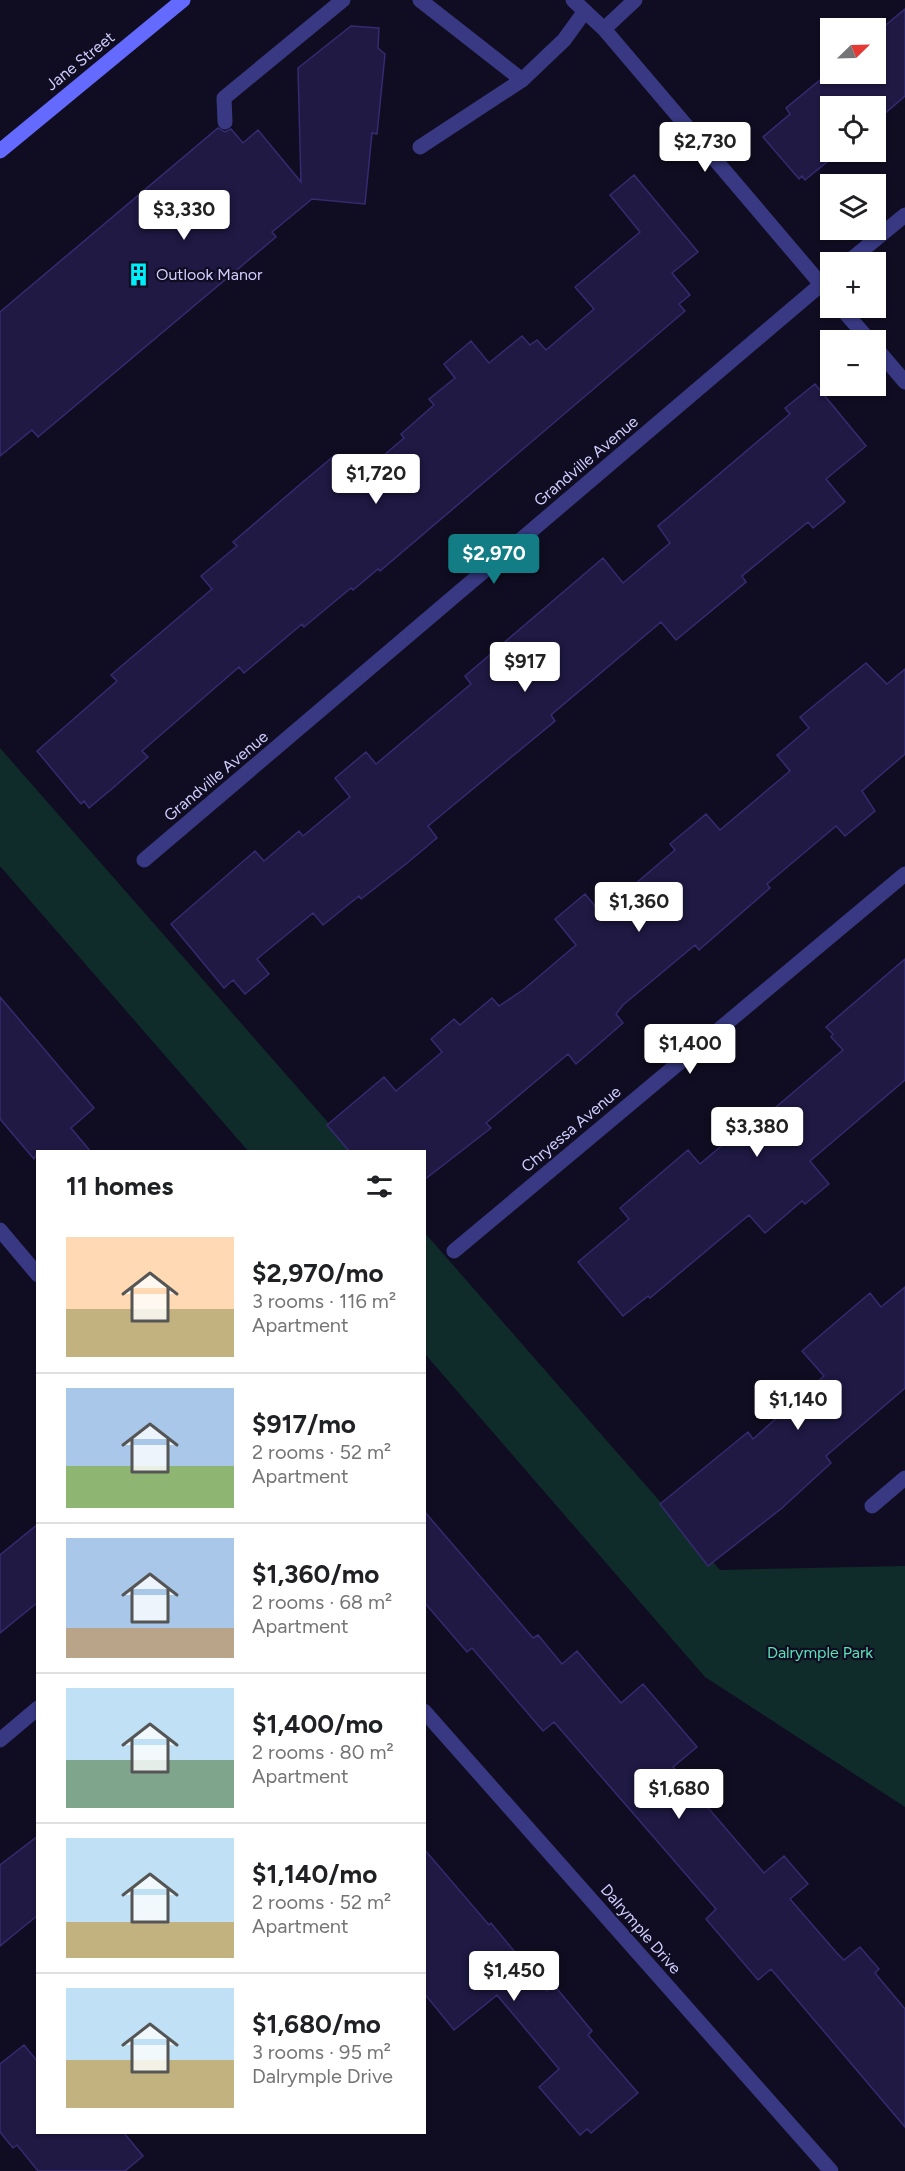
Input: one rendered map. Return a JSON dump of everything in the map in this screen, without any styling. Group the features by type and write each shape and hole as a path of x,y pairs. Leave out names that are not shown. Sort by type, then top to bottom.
{"main road":[{"name":"Jane Street","path":"0,151 183,0"}],"street":[{"path":"225,122 224,98 343,0"},
{"path":"420,0 522,80"},
{"path":"573,0 604,29 820,276"},
{"path":"604,29 635,0"},
{"path":"420,147 522,80 564,40 585,11"},
{"path":"860,252 905,215"},
{"name":"Grandville Avenue","path":"144,860 820,292"},
{"path":"850,318 860,330"},
{"path":"886,360 905,382"},
{"name":"Chryessa Avenue","path":"454,1251 905,874"},
{"path":"0,1230 36,1273"},
{"path":"872,1506 905,1478"},
{"path":"0,1740 36,1710"},
{"name":"Dalrymple Drive","path":"426,1713 831,2171"}],"green space":[{"path":"0,748 352,1150 247,1150 0,866"},
{"name":"Dalrymple Park","path":"426,1234 720,1570 905,1566 905,1807 705,1677 426,1355"}],"building":[{"path":"905,9 905,96 886,112 886,96 820,96 820,162 827,162 805,180 802,176 799,179 763,137 790,114 786,108 820,80 820,84 886,84 886,25"},
{"name":"Outlook Manor","path":"351,26 379,28 378,48 385,54 377,134 372,133 365,204 312,199 272,232 276,237 38,437 32,430 0,456 0,312 218,128 225,132 231,129 243,143 258,130 301,182 298,68"},
{"path":"634,175 698,252 672,273 690,295 679,304 685,311 380,571 378,569 353,590 351,588 304,627 302,624 244,673 239,667 142,751 148,757 114,787 89,808 84,801 81,804 37,751 117,681 111,675 212,589 201,576 237,546 233,542 304,481 335,455 355,480 404,438 401,434 434,405 429,399 455,378 444,364 471,341 489,363 522,336 530,345 537,340 546,350 594,309 575,287 640,232 610,195"},
{"path":"815,384 820,390 820,396 825,396 866,446 826,479 845,502 813,528 808,522 742,576 746,582 676,640 661,622 551,715 555,721 428,826 437,838 406,864 361,899 359,896 323,925 313,913 257,959 269,974 245,994 233,980 224,988 171,924 255,851 264,861 299,831 303,836 350,797 335,778 366,752 376,764 471,684 465,676 603,558 623,583 670,543 658,526 790,414 785,408"},
{"path":"866,663 887,684 905,669 905,754 862,791 875,811 845,836 836,826 767,884 770,888 699,950 695,945 623,1005 616,1014 623,1023 576,1064 568,1054 486,1123 491,1128 426,1178 426,1150 348,1150 327,1125 384,1077 396,1091 442,1052 431,1039 454,1019 460,1025 492,998 499,1006 523,990 576,945 555,919 585,894 601,913 675,850 670,844 706,814 720,830 790,771 777,755 809,728 800,717"},
{"path":"905,959 905,1080 810,1161 829,1184 805,1204 802,1201 765,1233 749,1215 650,1298 648,1296 623,1316 578,1262 629,1219 620,1208 688,1150 700,1164 732,1137 736,1141 843,1050 831,1037 833,1034 826,1027"},
{"path":"0,997 94,1108 71,1128 89,1150 36,1150 34,1159 0,1119"},
{"path":"905,1287 905,1388 826,1456 831,1463 782,1508 708,1566 660,1504 748,1432 753,1439 824,1376 802,1351 870,1293 881,1307"},
{"path":"426,1513 533,1638 538,1635 562,1664 577,1651 621,1703 643,1684 697,1747 673,1767 764,1873 784,1856 808,1884 790,1899 844,1960 860,1947 879,1969 875,1973 905,2009 905,2127 771,1969 758,1980 706,1919 716,1909 554,1722 543,1731 472,1648 467,1652 426,1604"},
{"path":"36,1526 36,1604 0,1633 0,1555"},
{"path":"36,1838 36,1917 0,1946 0,1865"},
{"path":"426,1851 489,1925 491,1923 547,1991 554,1985 592,2031 588,2035 638,2093 591,2133 587,2129 580,2135 539,2087 559,2069 497,1995 454,2030 426,1995"},
{"path":"24,2045 36,2060 36,2134 125,2134 143,2156 125,2171 38,2171 17,2145 13,2148 0,2132 0,2064"}],"place":[{"name":"Outlook Manor","path":"138,274"}]}
